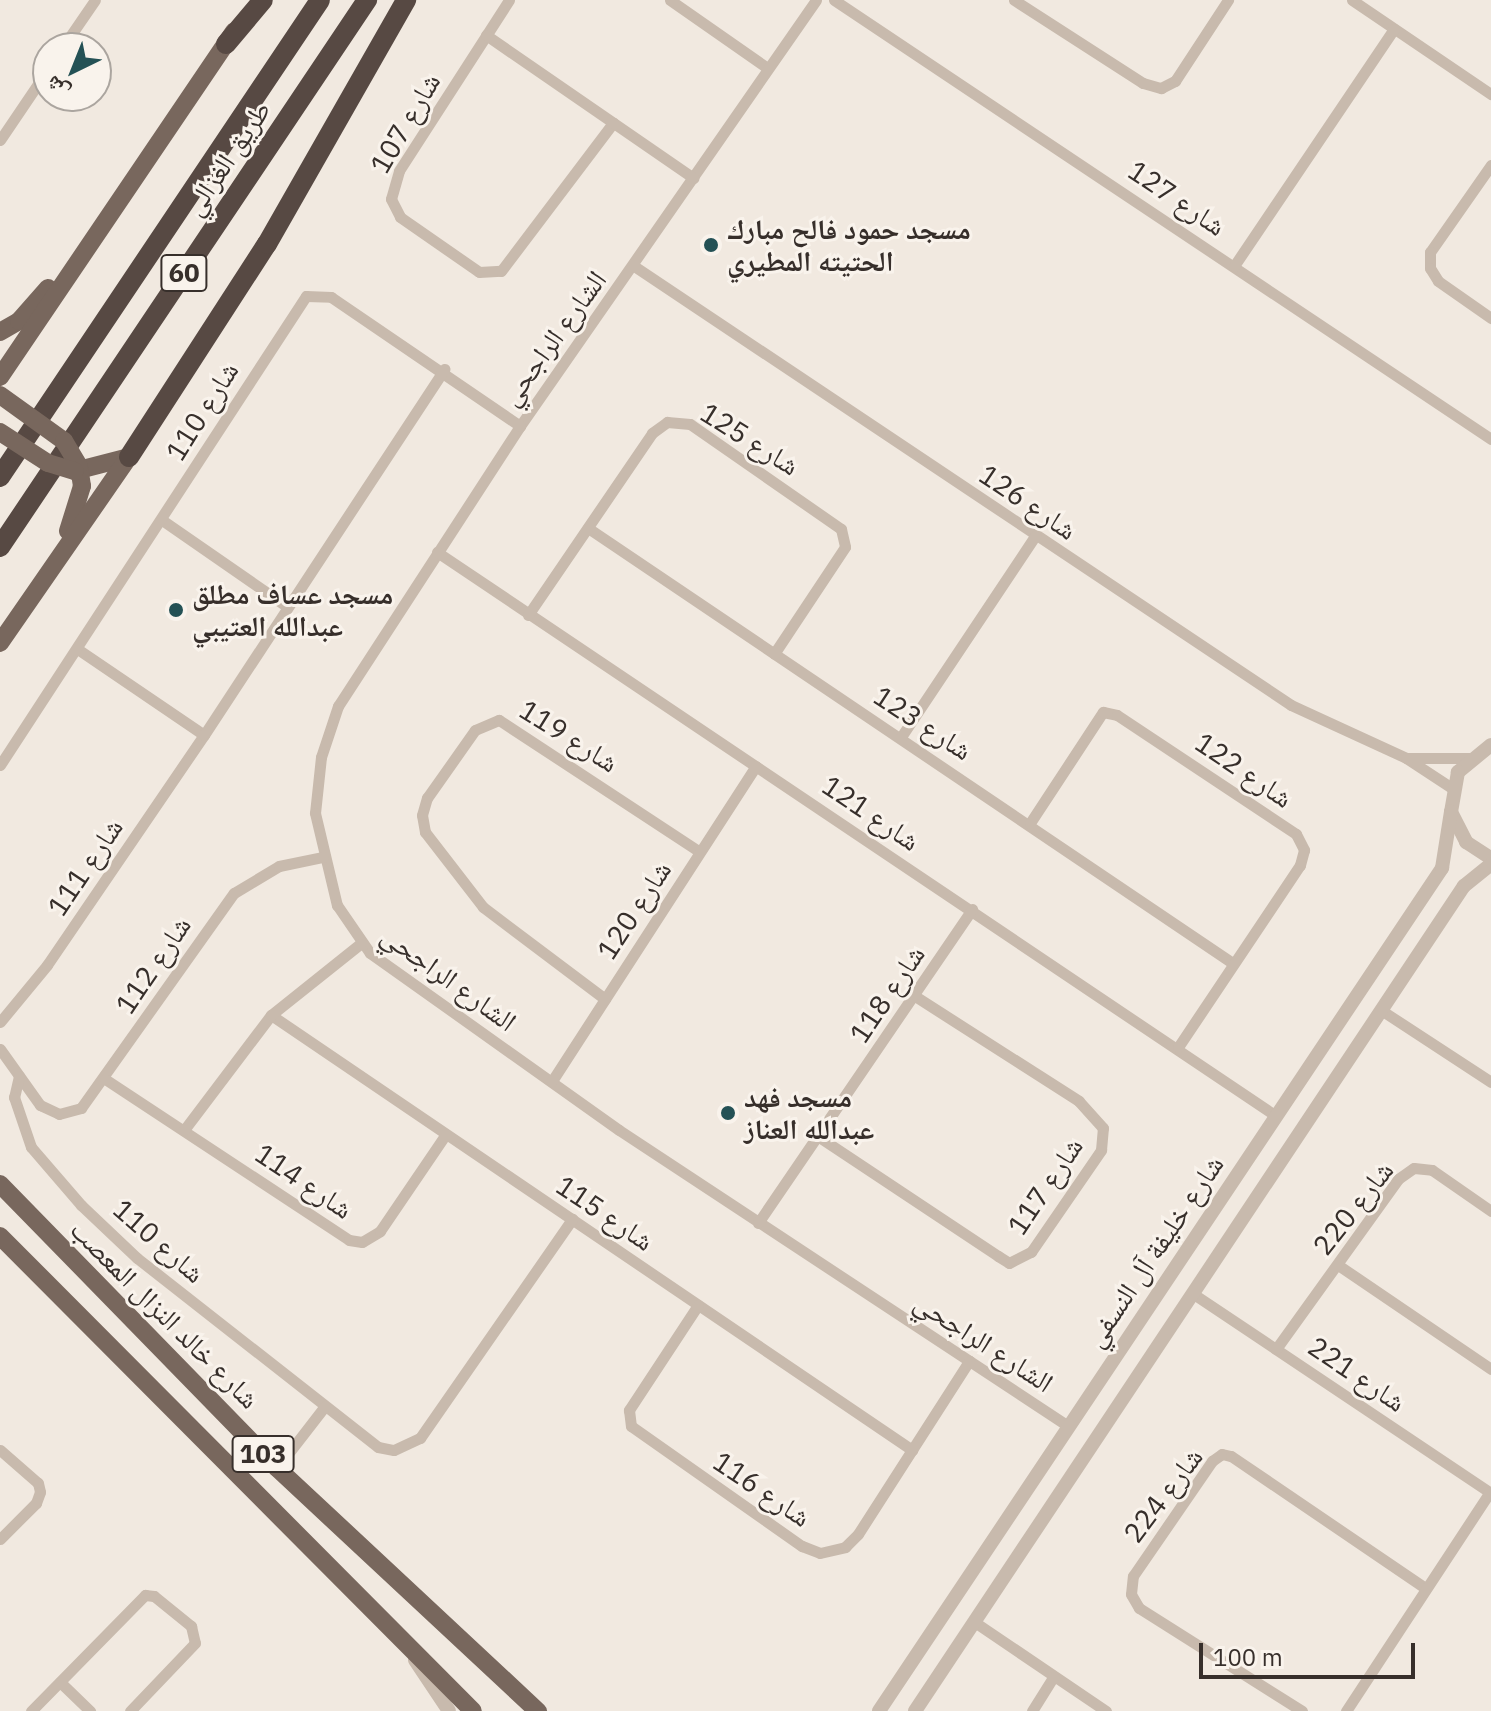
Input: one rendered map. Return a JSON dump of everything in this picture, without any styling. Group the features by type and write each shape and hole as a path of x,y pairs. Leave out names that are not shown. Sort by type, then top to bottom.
{"highway":[{"path":"226,44 263,0"},
{"name":"طريق الغزالي","path":"0,477 320,0"},
{"name":"طريق الغزالي","path":"0,547 367,0"},
{"path":"129,457 267,244 406,0"}],"main road":[{"path":"0,377 255,0"},
{"path":"0,332 19,321 90,242"},
{"path":"0,395 64,441 78,469 76,512 57,560"},
{"path":"0,432 48,463 78,469 129,457"},
{"path":"0,643 129,457"},
{"name":"شارع خالد النزال المعصب","path":"0,1184 277,1468 538,1711"},
{"name":"103","path":"0,1236 473,1711"}],"street":[{"path":"73,32 95,0"},
{"name":"شارع 107","path":"509,0 399,171 391,199 400,217 479,272 501,271 613,123"},
{"path":"670,0 685,4 766,67"},
{"name":"الشارع الراجحي","path":"816,0 766,67 634,266 520,426 437,552 328,729 315,813 323,857 337,905 360,944 758,1223 1068,1426"},
{"name":"شارع 127","path":"834,0 1491,439"},
{"path":"1014,0 1143,83 1161,88 1175,81 1228,0"},
{"path":"1352,0 1491,94"},
{"path":"1234,266 1394,29"},
{"path":"486,35 693,178"},
{"path":"0,140 32,93"},
{"path":"1491,165 1430,252 1430,268 1438,281 1491,318"},
{"name":"شارع 126","path":"634,266 1291,705 1406,758 1452,788"},
{"name":"شارع 110","path":"0,765 79,650 306,296 331,297 444,369 520,426"},
{"name":"شارع 111","path":"0,1022 47,965 204,735 444,369"},
{"name":"شارع 125","path":"528,615 652,433 667,422 690,424 826,515 841,529 845,547 774,654"},
{"path":"162,520 286,606"},
{"name":"شارع 123","path":"588,528 1030,823 1231,962"},
{"path":"901,737 1035,536"},
{"name":"شارع 121","path":"437,552 1178,1047 1276,1116"},
{"path":"79,650 204,735"},
{"name":"شارع 122","path":"1030,823 1103,712 1117,715 1296,834 1304,850 1300,865 1231,962 1178,1047"},
{"name":"شارع 119","path":"605,999 483,907 425,832 427,798 475,730 499,720 700,852"},
{"path":"1452,788 1469,758 1491,745"},
{"name":"شارع 126","path":"1406,758 1469,758"},
{"name":"شارع 120","path":"552,1081 756,766"},
{"name":"شارع خليفة آل النسفي","path":"879,1711 1442,868 1452,788"},
{"path":"1451,812 1466,842 1491,861"},
{"name":"شارع 112","path":"19,1076 40,1105 70,1114 105,1079 234,893 279,866 323,857"},
{"name":"شارع خليفة آل النسفي","path":"915,1711 1384,1012 1464,886 1491,861"},
{"name":"شارع 118","path":"758,1223 972,909"},
{"path":"184,1130 271,1015 360,944"},
{"name":"شارع 117","path":"819,1137 1009,1263 1021,1260 1040,1240 1101,1150 1103,1128 1079,1101 915,996"},
{"path":"1384,1012 1491,1082"},
{"name":"شارع 115","path":"271,1015 912,1450"},
{"path":"0,1049 19,1076"},
{"name":"شارع 110","path":"19,1076 14,1097 31,1147 81,1205 137,1258 378,1447 394,1450 420,1438 572,1219"},
{"name":"114 شارع","path":"105,1079 349,1240 362,1242 380,1231 446,1134"},
{"name":"شارع 220","path":"1276,1349 1398,1179 1414,1168 1432,1170 1491,1211"},
{"path":"1338,1265 1491,1369"},
{"name":"شارع 221","path":"1195,1295 1490,1493"},
{"name":"شارع 116","path":"698,1305 629,1410 631,1426 802,1546 820,1553 845,1547 969,1361"},
{"path":"277,1468 325,1406"},
{"path":"0,1450 38,1483 40,1492 36,1503 0,1539"},
{"name":"شارع 224","path":"1302,1711 1139,1608 1131,1594 1133,1576 1212,1461 1222,1454 1231,1456 1425,1588"},
{"path":"1346,1711 1490,1493"},
{"path":"31,1711 145,1595 154,1596 191,1626 195,1643 130,1711"},
{"path":"976,1623 1106,1711"},
{"path":"399,1637 449,1711"},
{"path":"1032,1711 1053,1677"},
{"path":"60,1682 90,1711"}],"place":[{"name":"مسجد حمود فالح مبارك الحتيته المطيري","path":"711,245"},
{"name":"مسجد عساف مطلق عبدالله العتيبي","path":"176,610"},
{"name":"مسجد فهد عبدالله العناز","path":"728,1113"}]}
